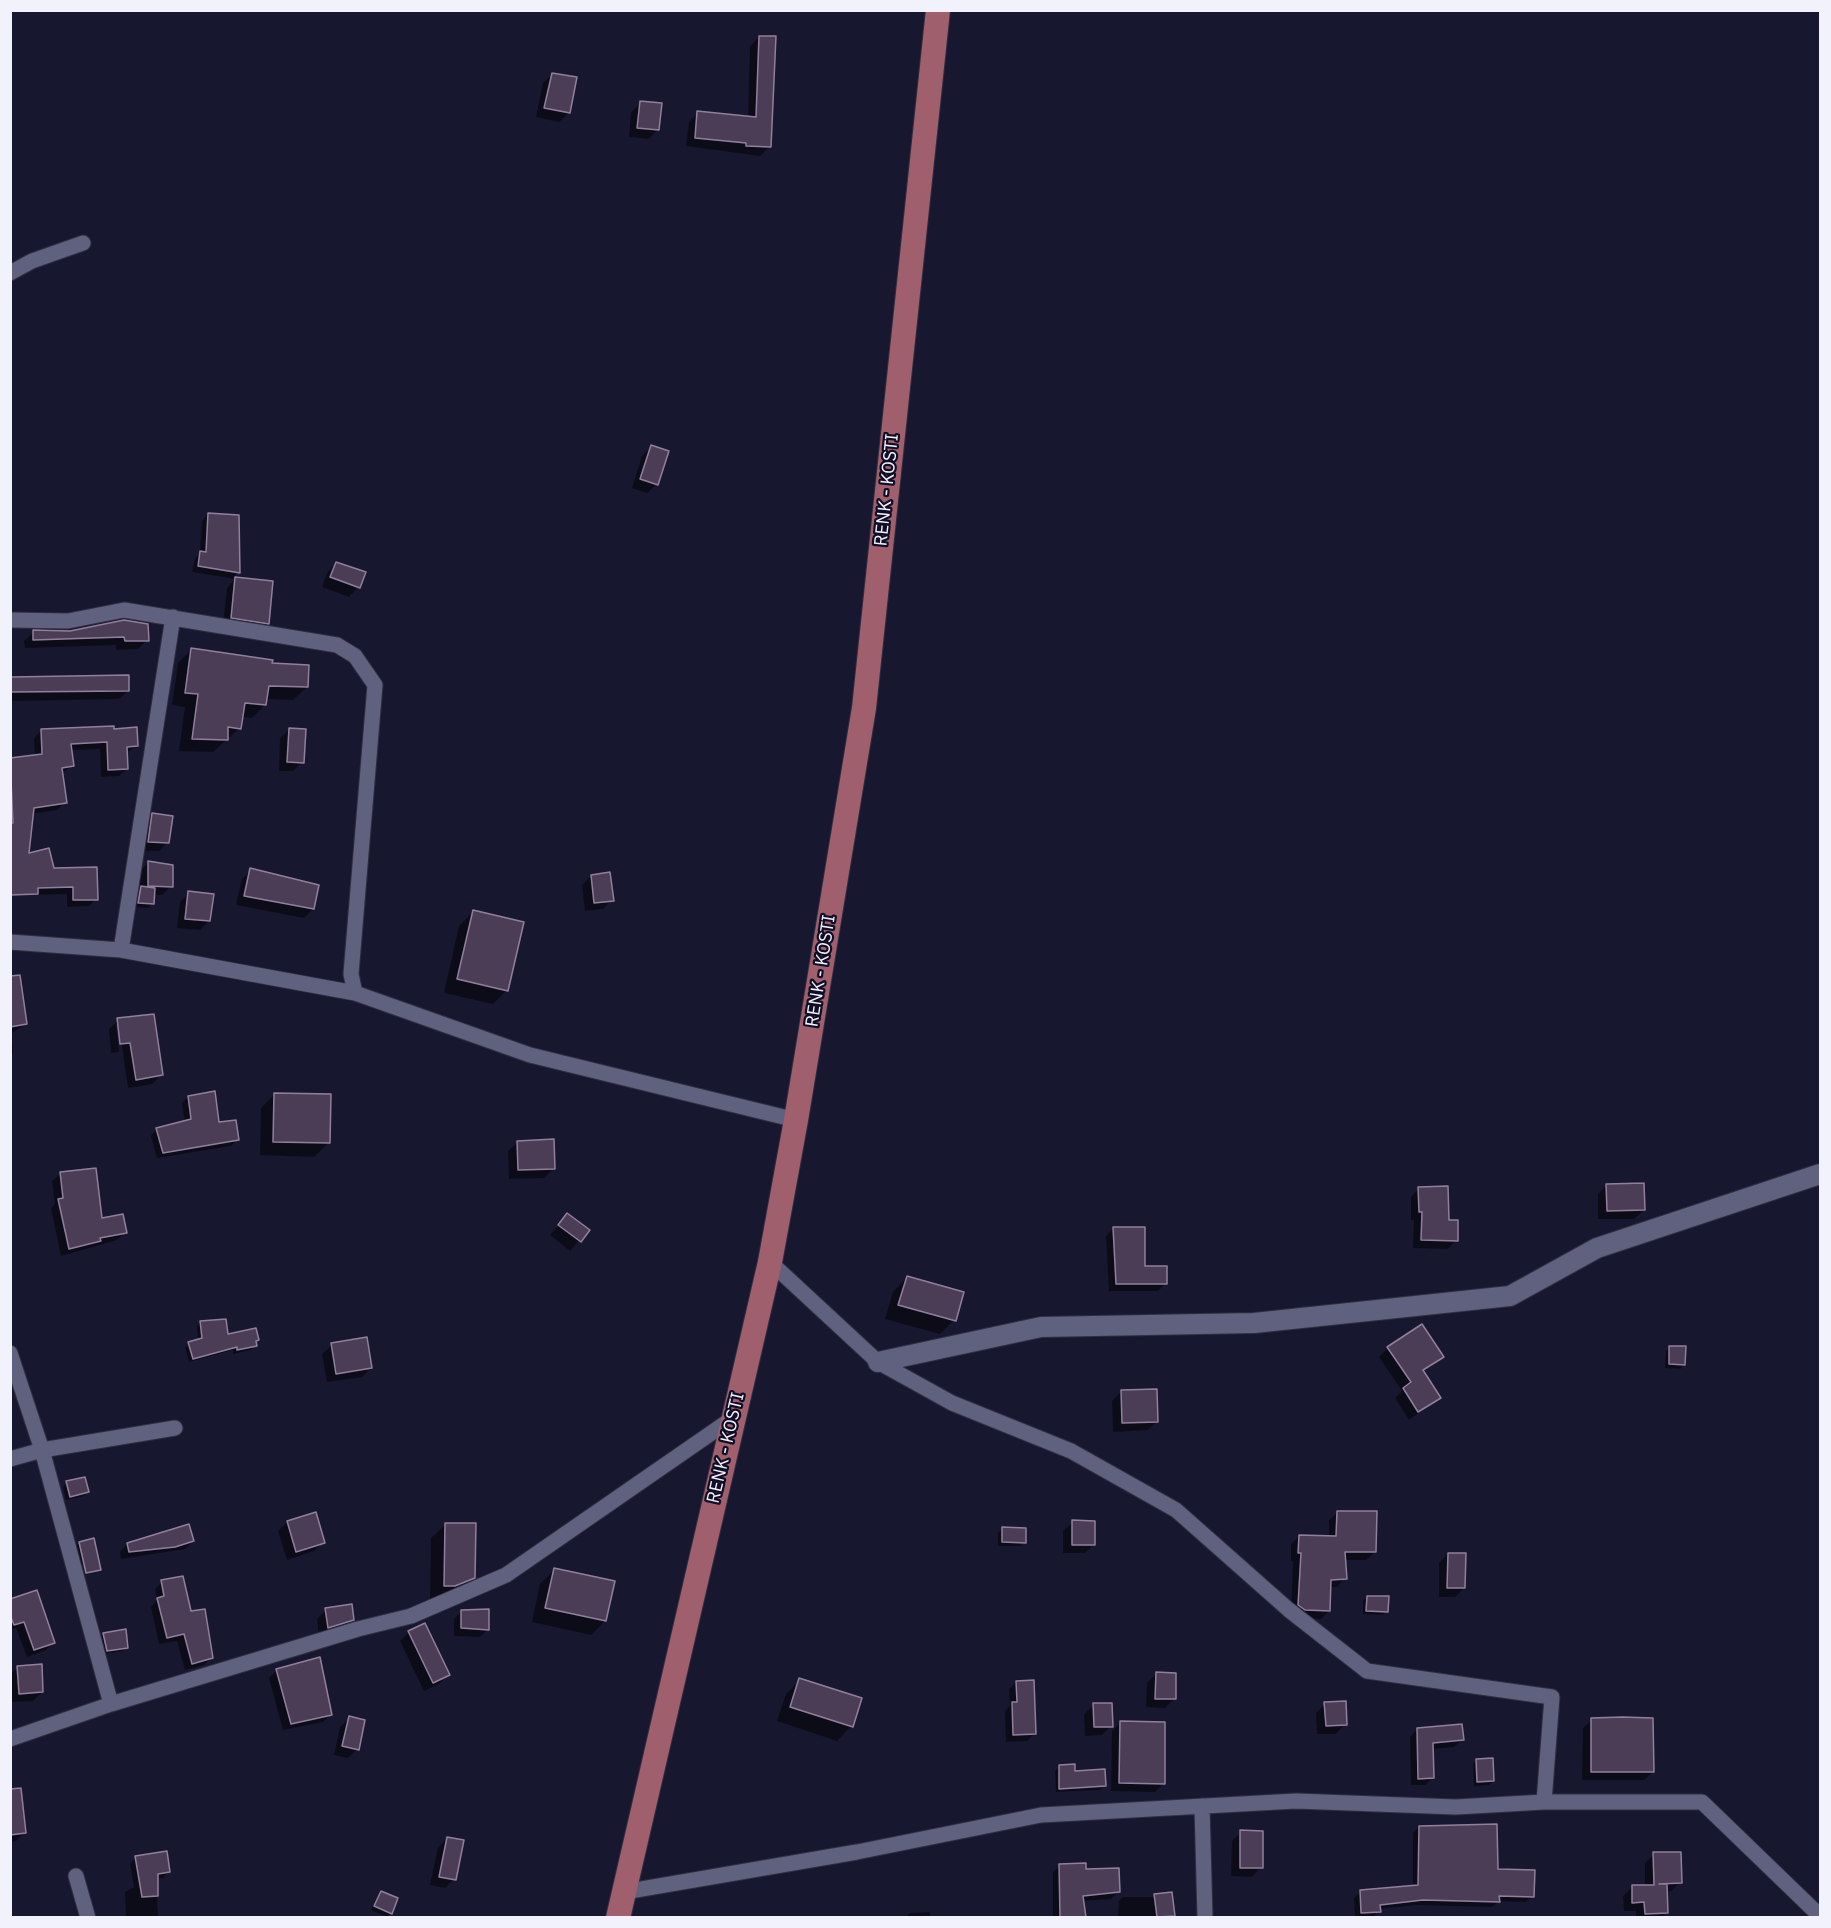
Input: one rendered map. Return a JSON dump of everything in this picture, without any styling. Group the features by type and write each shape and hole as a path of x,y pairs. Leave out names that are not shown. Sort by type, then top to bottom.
{"main road":[{"name":"RENK - KOSTI","path":"618,1917 770,1262 796,1120 864,708 938,10"}],"street":[{"path":"10,273 32,261 82,243"},
{"path":"10,620 68,621 124,610 173,616 337,645 355,656 375,685 351,974 355,993"},
{"path":"121,950 173,616"},
{"path":"10,942 121,950 355,993 530,1055 796,1120"},
{"path":"878,1362 1041,1327 1254,1323 1510,1296 1597,1248 1821,1174"},
{"path":"770,1262 878,1362 952,1403 1071,1451 1176,1510 1289,1610 1367,1671 1552,1697 1544,1802"},
{"path":"10,1353 42,1450 111,1704"},
{"path":"10,1739 111,1704 358,1629 411,1616 506,1575 733,1418"},
{"path":"10,1459 42,1450 175,1428"},
{"path":"624,1892 857,1852 1041,1815 1296,1801 1456,1807 1544,1802 1702,1802 1821,1916"},
{"path":"1202,1806 1205,1917"},
{"path":"76,1876 88,1917"}],"building":[{"path":"759,36 776,36 771,147 746,146 746,143 695,138 697,111 756,117"},
{"path":"552,73 577,77 570,113 544,108"},
{"path":"640,101 662,103 659,130 637,128"},
{"path":"651,445 669,451 658,485 640,479"},
{"path":"208,513 239,515 240,573 198,566 200,551 206,552"},
{"path":"336,562 366,572 360,588 330,577"},
{"path":"235,577 273,581 269,624 231,618"},
{"path":"124,620 148,624 149,641 125,641 124,637 33,640 33,630 70,631"},
{"path":"191,648 273,660 272,663 309,665 308,687 269,686 266,705 245,703 241,729 228,727 228,740 192,739 198,694 185,693"},
{"path":"129,675 129,691 10,692 10,677"},
{"path":"114,726 114,729 137,727 138,746 127,747 128,769 108,770 107,742 71,744 74,766 62,768 67,803 34,808 29,853 49,848 54,868 97,867 98,900 73,900 73,887 38,888 38,894 10,895 10,823 13,823 10,758 42,754 41,729"},
{"path":"289,728 306,729 304,763 287,762"},
{"path":"152,813 173,816 169,843 148,842"},
{"path":"148,861 173,865 173,887 148,886"},
{"path":"250,868 319,885 314,909 244,896"},
{"path":"610,872 614,901 594,903 591,875"},
{"path":"141,886 155,888 154,904 138,903"},
{"path":"188,891 214,894 210,921 185,919"},
{"path":"473,910 524,922 508,991 457,979"},
{"path":"20,975 27,1024 10,1027 10,976"},
{"path":"154,1014 163,1075 136,1080 130,1043 120,1044 117,1018"},
{"path":"215,1091 219,1122 236,1120 239,1140 163,1153 156,1128 191,1119 188,1096"},
{"path":"274,1093 331,1094 330,1143 273,1142"},
{"path":"554,1139 555,1169 518,1170 517,1141"},
{"path":"96,1168 102,1218 123,1214 127,1233 100,1238 101,1241 69,1249 58,1199 63,1198 60,1172"},
{"path":"1644,1183 1645,1210 1607,1211 1606,1184"},
{"path":"1448,1186 1449,1220 1458,1220 1458,1241 1421,1240 1422,1212 1419,1212 1418,1187"},
{"path":"567,1213 590,1230 581,1242 558,1225"},
{"path":"1113,1227 1145,1227 1145,1266 1167,1266 1167,1284 1116,1284"},
{"path":"907,1276 964,1292 956,1321 898,1305"},
{"path":"226,1319 228,1334 256,1328 259,1340 256,1341 257,1346 237,1350 237,1347 193,1359 188,1342 202,1338 200,1321"},
{"path":"1422,1324 1444,1357 1423,1370 1441,1398 1418,1412 1403,1388 1411,1382 1387,1347"},
{"path":"367,1337 372,1368 336,1374 331,1343"},
{"path":"1669,1346 1686,1346 1685,1365 1669,1364"},
{"path":"1157,1389 1158,1422 1122,1423 1121,1390"},
{"path":"85,1477 89,1492 70,1497 66,1481"},
{"path":"1337,1511 1377,1511 1376,1552 1345,1552 1347,1579 1331,1580 1330,1611 1305,1610 1298,1605 1301,1553 1298,1553 1299,1535 1336,1536"},
{"path":"316,1512 325,1543 296,1552 287,1521"},
{"path":"1072,1520 1095,1521 1095,1545 1072,1545"},
{"path":"445,1523 476,1523 475,1578 455,1586 444,1586"},
{"path":"189,1524 194,1541 175,1547 129,1552 127,1543"},
{"path":"1002,1527 1026,1528 1026,1543 1002,1542"},
{"path":"94,1538 101,1570 86,1573 79,1542"},
{"path":"1448,1553 1466,1553 1465,1588 1447,1588"},
{"path":"554,1568 615,1581 606,1621 545,1608"},
{"path":"183,1576 191,1611 205,1609 213,1658 192,1664 184,1634 167,1638 157,1598 164,1596 161,1580"},
{"path":"37,1590 55,1643 34,1650 24,1622 14,1625 10,1615 10,1599"},
{"path":"1367,1596 1389,1596 1388,1612 1366,1611"},
{"path":"352,1604 354,1620 328,1628 325,1608"},
{"path":"489,1609 489,1630 461,1628 461,1610"},
{"path":"425,1623 450,1675 433,1683 408,1631"},
{"path":"126,1629 128,1648 107,1651 103,1633"},
{"path":"320,1657 332,1715 291,1724 276,1669"},
{"path":"42,1664 43,1692 19,1694 17,1666"},
{"path":"1156,1672 1176,1673 1176,1699 1155,1699"},
{"path":"799,1678 862,1698 853,1727 790,1707"},
{"path":"1034,1680 1036,1734 1013,1735 1012,1702 1017,1702 1016,1681"},
{"path":"1346,1701 1347,1725 1326,1726 1324,1702"},
{"path":"1093,1703 1112,1703 1113,1727 1094,1727"},
{"path":"349,1716 365,1720 359,1750 342,1746"},
{"path":"1591,1718 1653,1718 1654,1772 1591,1772"},
{"path":"1120,1721 1165,1722 1165,1784 1119,1783"},
{"path":"1462,1724 1464,1740 1433,1743 1434,1778 1418,1779 1417,1728"},
{"path":"1493,1758 1494,1781 1477,1782 1476,1759"},
{"path":"1075,1764 1075,1771 1105,1769 1106,1786 1059,1789 1059,1765"},
{"path":"21,1788 26,1833 10,1835 10,1789"},
{"path":"1497,1824 1498,1869 1535,1870 1534,1897 1499,1896 1500,1902 1423,1900 1380,1905 1381,1912 1361,1913 1360,1890 1418,1885 1419,1826"},
{"path":"1240,1830 1263,1831 1263,1868 1240,1868"},
{"path":"447,1837 464,1840 456,1880 439,1877"},
{"path":"167,1851 170,1872 158,1874 158,1896 142,1897 135,1856"},
{"path":"1653,1852 1681,1852 1682,1883 1659,1884 1667,1884 1668,1913 1645,1914 1644,1902 1632,1903 1632,1885 1654,1885"},
{"path":"1086,1863 1086,1869 1119,1868 1120,1892 1083,1896 1086,1917 1060,1917 1059,1864"},
{"path":"381,1891 398,1898 392,1914 374,1906"},
{"path":"1172,1892 1175,1916 1157,1917 1154,1894"}]}
